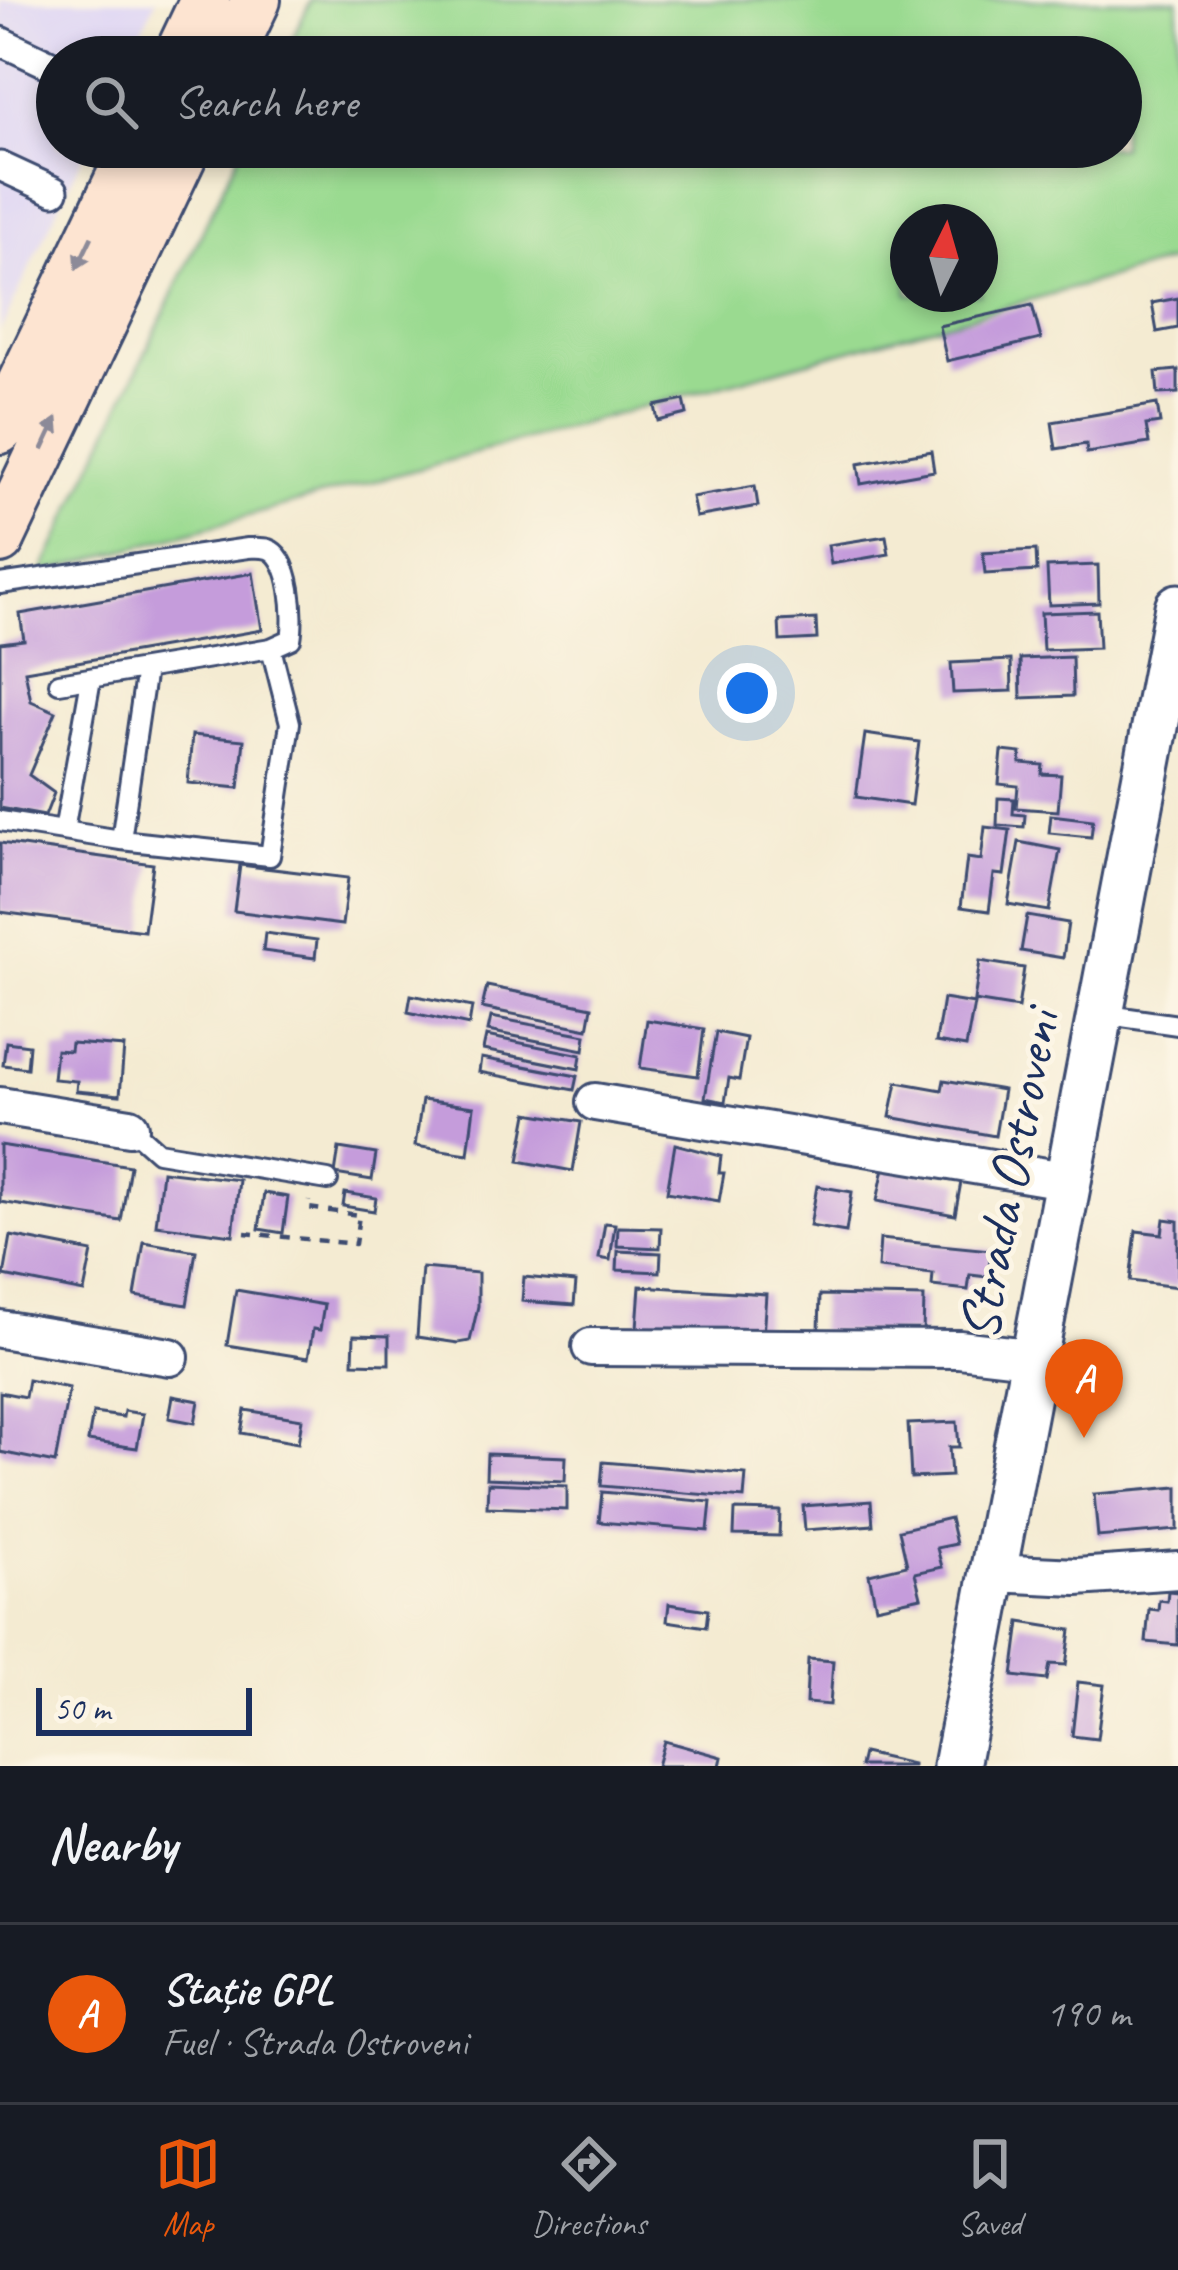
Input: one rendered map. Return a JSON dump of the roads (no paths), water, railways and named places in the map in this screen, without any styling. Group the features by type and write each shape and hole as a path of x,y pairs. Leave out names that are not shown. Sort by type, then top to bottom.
{"main road":[{"path":"188,36 205,0"},
{"path":"239,36 256,0"},
{"path":"0,429 125,168"},
{"path":"0,539 176,168"}],"street":[{"path":"0,41 36,58"},
{"path":"0,166 54,191"},
{"name":"Strada Ostroveni","path":"956,1766 1178,607"},
{"path":"595,1102 1070,1181"},
{"path":"0,1106 130,1127"},
{"path":"0,1329 170,1358"},
{"path":"591,1347 958,1349 1036,1358"},
{"path":"992,1574 1077,1577 1178,1570"}],"lane":[{"path":"0,584 248,548 270,549 282,560 296,617 291,639 271,648 59,683"},
{"path":"0,821 122,841 270,856 290,723 271,648"},
{"path":"122,841 146,669"},
{"path":"64,831 92,679"},
{"path":"1101,1014 1178,1025"},
{"path":"130,1127 158,1153 320,1179"}],"place":[{"name":"Stație GPL","path":"1084,1438"}]}
